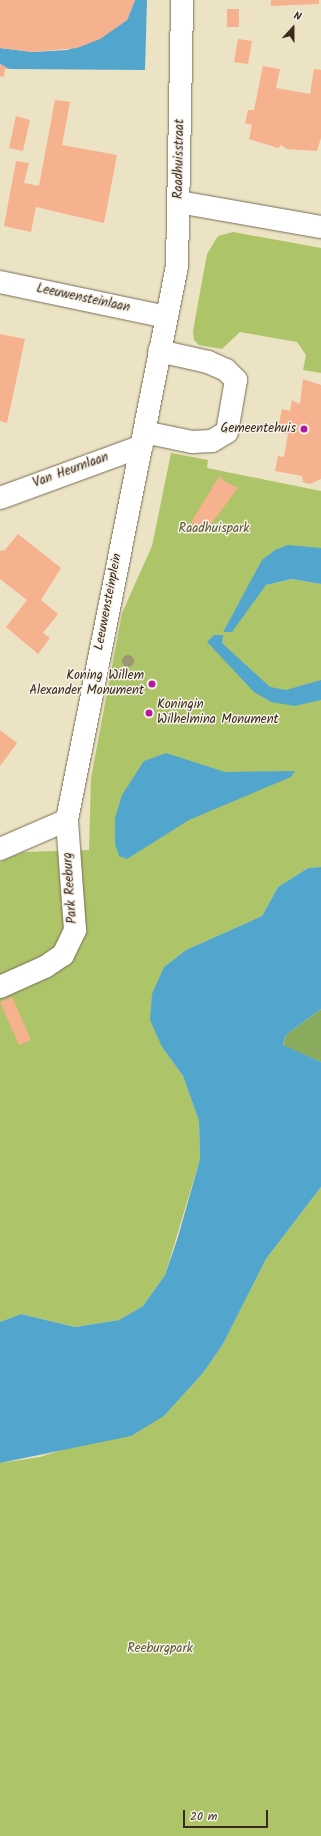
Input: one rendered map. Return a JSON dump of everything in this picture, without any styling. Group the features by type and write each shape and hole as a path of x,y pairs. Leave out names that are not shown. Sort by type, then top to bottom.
{"street":[{"name":"Raadhuisstraat","path":"166,317 177,266 182,0"},
{"path":"179,202 321,227"},
{"name":"Leeuwensteinlaan","path":"0,282 166,317"},
{"name":"Leeuwensteinplein","path":"67,820 166,317"},
{"path":"143,439 192,442 212,441 227,432 236,380 226,370 208,362 159,351"},
{"name":"Van Heurnlaan","path":"0,498 143,439"},
{"path":"0,849 67,820"},
{"name":"Park Reeburg","path":"0,987 45,967 63,955 75,930 67,820"}],"green space":[{"path":"233,232 321,248 321,373 303,370 306,355 297,342 240,332 222,349 199,345 194,340 193,331 207,254 218,236"},
{"name":"Raadhuispark","path":"171,453 208,460 207,468 321,491 321,548 263,560 223,632 266,585 292,579 321,584 321,867 308,868 278,887 262,916 186,950 164,967 162,1047 183,1076 199,1121 200,1159 165,1275 143,1306 119,1320 75,1327 21,1314 0,1322 0,862 23,852 89,850 91,778 122,613 152,546"},
{"path":"321,1009 321,1062 283,1046 286,1035"},
{"name":"Reeburgpark","path":"321,1187 321,1836 0,1836 0,1463 40,1457 164,1416 203,1373 223,1344 266,1259"}],"water":[{"path":"135,0 147,0 145,70 9,69 0,64 0,48 33,52 67,50 99,39 127,20"},
{"path":"288,545 321,548 321,584 292,579 266,585 232,632 223,632 262,560 275,550"},
{"path":"214,635 223,635 222,643 270,687 286,690 321,680 321,700 295,706 271,702 254,692 207,642"},
{"path":"166,753 225,772 295,771 291,777 189,820 127,859 119,856 115,844 115,818 122,795 144,761"},
{"path":"321,867 321,1009 286,1035 283,1045 321,1062 321,1187 266,1259 223,1344 203,1373 164,1416 131,1436 0,1463 0,1322 21,1314 75,1327 119,1320 143,1306 165,1275 178,1237 200,1159 199,1121 183,1076 162,1047 150,1020 152,994 164,967 186,950 262,916 278,887 308,868"}],"building":[{"path":"0,0 135,0 127,20 100,39 77,48 32,52 0,48"},
{"path":"271,0 319,0 319,4 271,6"},
{"path":"227,9 239,9 239,27 227,27"},
{"path":"238,39 252,41 248,64 234,62"},
{"path":"0,64 9,69 5,69 4,77 0,76"},
{"path":"263,66 280,69 276,88 310,94 314,69 321,70 321,138 317,151 287,149 281,145 278,148 249,139 252,125 245,123 248,110 254,110"},
{"path":"55,100 70,102 62,145 117,155 104,223 36,207 31,232 4,226 16,161 29,163 24,183 39,186"},
{"path":"16,116 30,120 23,151 9,148"},
{"path":"0,334 25,339 7,423 0,421"},
{"name":"Gemeentehuis","path":"303,379 321,385 321,479 310,484 303,482 302,476 275,471 278,456 284,457 288,434 284,434 288,425 279,424 282,409 290,411 292,400 300,404"},
{"path":"220,475 222,480 238,488 205,532 191,522"},
{"path":"18,534 61,568 41,600 58,614 43,633 50,638 38,654 6,627 27,600 0,579 0,551 5,550"},
{"path":"0,730 17,743 0,766"},
{"path":"12,997 31,1040 19,1045 0,1002"}],"place":[{"name":"Gemeentehuis","path":"304,429"},
{"name":"Koning Willem Alexander Monument","path":"152,684"},
{"name":"Koningin Wilhelmina Monument","path":"149,713"}]}
